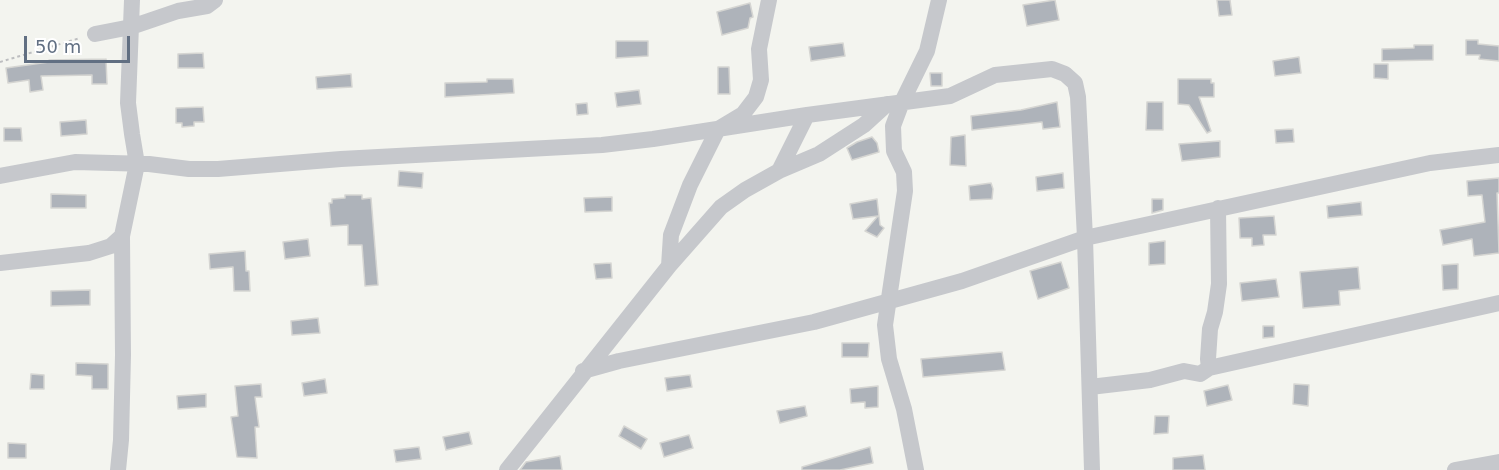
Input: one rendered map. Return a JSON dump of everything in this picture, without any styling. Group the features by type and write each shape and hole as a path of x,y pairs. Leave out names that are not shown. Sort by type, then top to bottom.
{"street":[{"path":"118,470 123,355 122,236 137,164 128,103 132,0"},
{"path":"94,34 131,27 178,11 207,6 215,0"},
{"path":"669,266 671,235 690,185 718,129 743,114 756,98 761,80 759,49 769,0"},
{"path":"507,470 583,371 669,266 721,207 779,171 819,154 895,103 927,51 939,0"},
{"path":"0,176 70,163 218,169 341,159 602,145 950,96 995,75 1052,69 1065,74 1075,83 1078,98 1092,470"},
{"path":"895,103 894,151 904,172 905,191 885,324 890,359 904,409 916,470"},
{"path":"779,171 807,115"},
{"path":"583,371 619,361 814,322 962,281 1085,238 1430,163 1499,155"},
{"path":"1209,368 1210,329 1219,284 1218,208"},
{"path":"0,263 95,252 111,246 122,236"},
{"path":"1090,387 1150,380 1184,371 1200,374 1209,368 1499,303"},
{"path":"1455,470 1499,462"}],"path":[{"path":"0,62 94,34"}],"building":[{"path":"1055,0 1059,20 1027,26 1023,5"},
{"path":"1217,0 1230,0 1232,15 1219,16"},
{"path":"750,3 753,17 750,18 748,28 722,35 717,12"},
{"path":"1466,40 1478,40 1478,44 1499,46 1499,61 1479,59 1480,55 1466,55"},
{"path":"616,41 648,41 648,56 616,58"},
{"path":"843,43 845,56 811,61 809,47"},
{"path":"1414,45 1433,45 1433,60 1382,61 1382,49 1414,48"},
{"path":"203,53 204,68 178,68 178,54"},
{"path":"1299,57 1301,73 1275,76 1273,61"},
{"path":"106,59 107,84 92,84 92,75 41,76 43,90 30,92 29,80 8,83 6,68 49,62 49,60"},
{"path":"1374,64 1388,64 1388,79 1374,78"},
{"path":"718,67 729,67 730,94 718,94"},
{"path":"930,73 942,73 942,86 931,86"},
{"path":"351,74 352,87 317,89 316,77"},
{"path":"487,79 513,79 514,93 445,97 445,83 487,82"},
{"path":"1178,79 1211,79 1211,83 1214,83 1214,97 1199,97 1211,131 1207,133 1189,105 1178,104"},
{"path":"639,90 641,104 617,107 615,93"},
{"path":"1057,102 1060,127 1043,129 1042,122 972,130 971,116 1021,110"},
{"path":"1147,102 1163,102 1163,130 1146,130"},
{"path":"587,103 588,114 577,115 576,104"},
{"path":"203,107 204,122 194,122 194,126 182,127 182,123 176,123 176,108"},
{"path":"86,120 87,134 61,136 60,122"},
{"path":"4,128 21,128 22,141 4,141"},
{"path":"1293,129 1294,142 1276,143 1275,130"},
{"path":"965,135 966,166 950,165 951,137"},
{"path":"872,137 877,143 879,152 852,160 847,148"},
{"path":"1220,141 1220,157 1182,161 1179,144"},
{"path":"399,171 423,173 422,188 398,186"},
{"path":"1063,173 1064,188 1037,191 1036,177"},
{"path":"1499,178 1499,193 1497,193 1499,253 1474,256 1472,239 1443,245 1440,230 1485,222 1482,195 1468,196 1467,181"},
{"path":"991,183 992,199 970,200 969,186"},
{"path":"51,194 86,195 86,208 51,208"},
{"path":"345,195 362,195 362,199 371,198 378,285 365,286 362,245 348,245 348,225 331,226 329,203 332,203 332,199 345,198"},
{"path":"612,197 612,211 585,212 584,198"},
{"path":"877,199 880,225 884,228 877,237 865,231 878,216 853,219 850,204"},
{"path":"1152,199 1163,199 1163,210 1152,213"},
{"path":"1361,202 1362,215 1328,218 1327,206"},
{"path":"1274,216 1276,235 1263,235 1264,245 1252,246 1252,238 1240,238 1239,218"},
{"path":"308,239 310,256 285,259 283,242"},
{"path":"1165,241 1165,264 1149,265 1149,243"},
{"path":"245,251 250,291 234,291 233,267 210,269 209,254"},
{"path":"1061,262 1069,288 1038,299 1030,271"},
{"path":"611,263 612,278 596,279 594,264"},
{"path":"1458,264 1458,289 1443,290 1442,265"},
{"path":"1358,267 1360,289 1339,291 1340,305 1303,308 1300,272"},
{"path":"1276,279 1279,297 1242,301 1240,283"},
{"path":"90,290 90,305 51,306 51,291"},
{"path":"318,318 320,333 292,335 291,321"},
{"path":"1263,326 1274,326 1274,337 1263,338"},
{"path":"842,343 869,343 868,357 842,357"},
{"path":"1002,352 1005,370 923,377 921,359"},
{"path":"76,363 108,364 108,389 92,389 92,376 76,375"},
{"path":"31,374 44,375 44,389 30,389"},
{"path":"690,375 692,387 667,391 665,378"},
{"path":"325,379 327,393 304,396 302,383"},
{"path":"261,384 262,397 255,397 259,427 255,427 257,458 237,457 231,417 238,416 235,386"},
{"path":"1294,384 1309,385 1308,406 1293,404"},
{"path":"1228,385 1232,400 1207,406 1204,391"},
{"path":"878,386 878,407 865,408 865,402 851,403 850,389"},
{"path":"206,394 206,407 178,409 177,396"},
{"path":"805,406 807,416 780,423 777,411"},
{"path":"1155,416 1169,416 1168,433 1154,434"},
{"path":"624,426 647,439 641,449 619,436"},
{"path":"469,432 472,444 446,450 443,437"},
{"path":"689,435 693,448 664,457 660,443"},
{"path":"8,443 26,444 26,458 8,458"},
{"path":"419,447 421,459 396,462 394,450"},
{"path":"870,447 873,463 840,470 802,470 802,467"},
{"path":"1203,455 1205,470 1173,470 1173,458"},
{"path":"560,456 562,470 520,470 526,462"}]}
